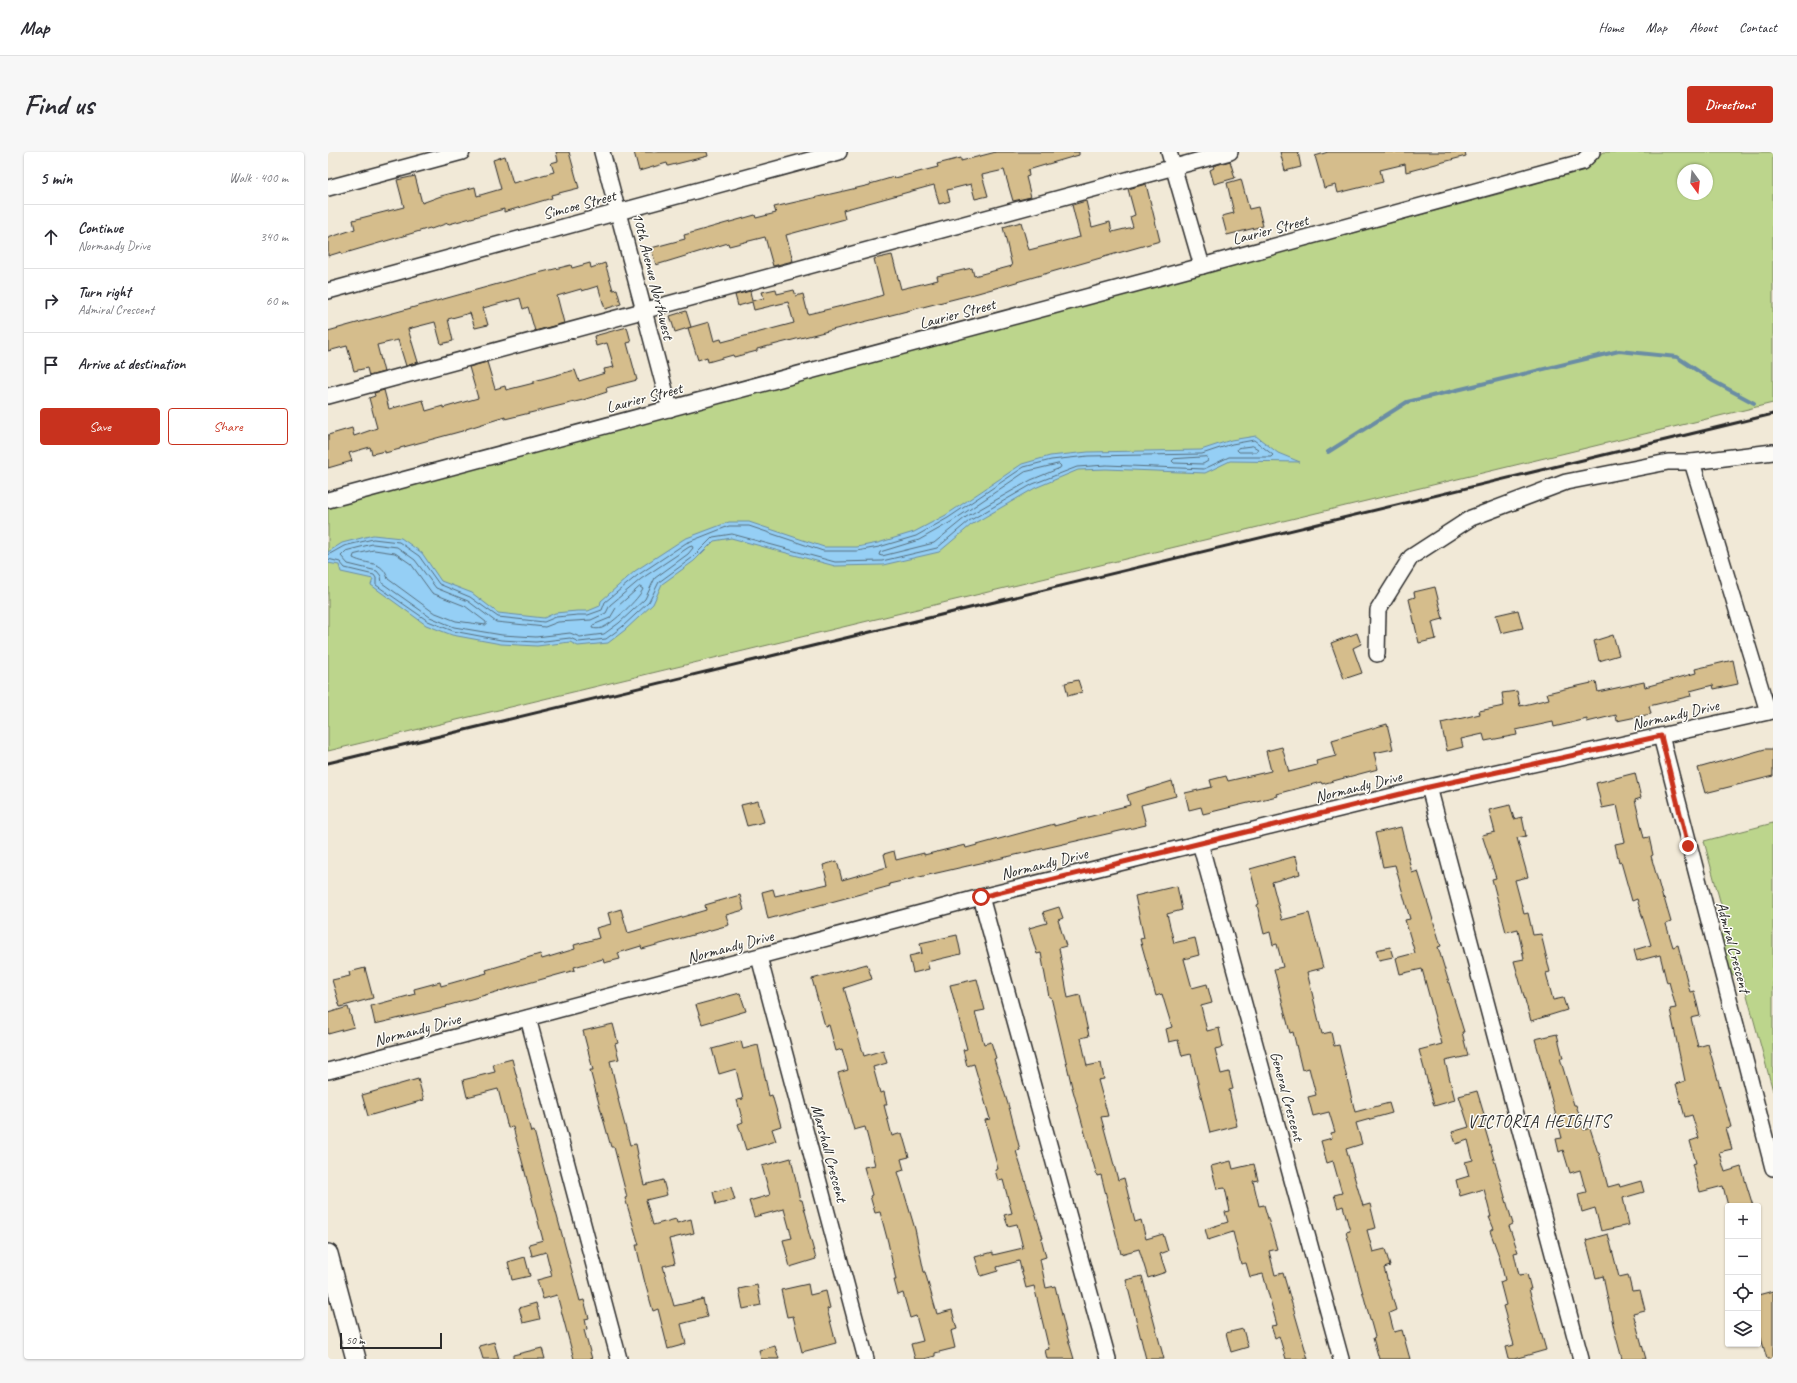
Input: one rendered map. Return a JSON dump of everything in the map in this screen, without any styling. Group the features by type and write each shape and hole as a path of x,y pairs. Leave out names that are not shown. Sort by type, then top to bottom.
{"main road":[{"path":"328,1254 356,1359"}],"street":[{"path":"328,188 462,152"},
{"name":"10th Avenue Northwest","path":"602,152 670,409"},
{"name":"Simcoe Street","path":"328,291 839,152"},
{"path":"1169,152 1172,167 1202,266"},
{"path":"328,396 1230,152"},
{"name":"Laurier Street","path":"328,500 1202,266 1582,155"},
{"path":"1377,654 1378,610 1411,557 1471,518 1566,482 1668,462 1692,462 1773,452"},
{"path":"1692,462 1771,711"},
{"name":"Normandy Drive","path":"328,1071 981,897 1429,787 1771,711"},
{"name":"Admiral Crescent","path":"1661,736 1773,1168"},
{"path":"1429,787 1581,1359"},
{"name":"General Crescent","path":"1200,843 1341,1359"},
{"path":"981,897 1108,1359"},
{"name":"Marshall Crescent","path":"759,957 866,1359"},
{"path":"528,1018 619,1359"}],"green space":[{"path":"1603,152 1773,152 1773,403 328,751 328,507 1521,188 1580,168"},
{"path":"1773,823 1773,1091 1741,973 1727,976 1715,935 1728,931 1704,841"}],"water":[{"path":"1256,436 1278,453 1300,462 1230,461 1205,473 1106,469 1078,470 1035,488 971,525 939,552 883,565 835,566 731,538 714,541 694,561 662,584 653,604 625,630 608,643 578,646 570,642 537,646 501,644 452,635 426,625 371,585 373,579 341,572 339,565 328,563 328,552 342,543 373,535 401,538 422,553 441,581 472,593 498,613 544,618 555,613 588,611 600,606 601,601 635,571 684,539 729,522 749,522 824,547 857,547 878,543 914,532 946,515 1022,464 1050,456 1088,452 1201,450 1231,440"}],"building":[{"path":"556,152 569,152 579,188 551,195 552,198 504,212 504,209 449,224 448,223 431,229 430,228 342,254 341,252 328,256 328,238 355,229 353,220 404,207 397,180 415,176 422,203 441,196 475,187 477,196 501,189 493,160 505,156 513,183 554,172 551,163 558,161"},
{"path":"634,152 707,152 708,156 668,166 667,163 639,171"},
{"path":"996,152 1079,152 1079,155 1028,170 1029,176 1026,177 1031,197 1013,201 1004,170 982,175 988,196 975,199 971,184 947,190 950,201 939,204 934,185 843,210 845,219 786,235 793,261 773,266 765,237 729,246 728,243 656,265 651,248 685,239 684,235 755,215 756,218 776,213 774,207 870,185 894,177 938,167 937,164 961,158 961,161"},
{"path":"1280,152 1298,152 1301,167 1285,171"},
{"path":"1328,152 1465,152 1466,156 1406,172 1405,164 1380,170 1383,182 1338,193 1336,185 1324,188 1315,156"},
{"path":"1230,161 1235,178 1214,184 1210,170 1214,168 1213,166"},
{"path":"1241,179 1249,209 1258,207 1263,226 1227,235 1222,216 1234,213 1227,183"},
{"path":"1146,184 1160,241 978,293 757,349 757,351 734,357 733,355 708,362 707,357 698,360 688,328 709,322 714,341 721,339 722,342 794,323 788,302 754,310 752,302 738,306 735,295 750,291 752,301 764,298 762,292 776,289 777,294 794,290 796,296 803,294 808,314 883,295 874,259 892,255 901,289 938,280 937,276 972,268 974,276 1012,266 1003,227 1021,222 1029,250 1080,237 1072,205 1086,201 1092,227 1110,222 1112,232 1133,227 1130,217 1135,215 1128,189"},
{"path":"590,263 591,268 605,263 613,290 617,289 621,304 605,309 598,286 557,296 564,323 535,331 528,307 523,309 520,298 483,308 488,325 475,328 470,313 448,319 453,341 441,344 435,322 408,329 418,362 406,366 398,340 377,345 384,372 369,376 367,368 354,371 347,346 328,351 328,331 534,274 571,265 572,268"},
{"path":"686,311 691,327 675,332 670,316"},
{"path":"627,327 631,342 627,343 637,380 606,388 607,392 583,400 505,419 505,417 466,430 385,453 385,451 372,454 370,447 349,453 352,461 328,468 328,435 352,428 354,436 377,428 369,398 375,396 374,393 384,390 389,409 423,400 426,411 443,406 443,408 478,398 469,367 487,362 495,389 505,386 506,390 575,370 579,381 605,373 604,369 614,367 607,343 596,346 594,336"},
{"path":"1435,587 1443,619 1432,622 1436,639 1419,643 1409,599 1415,597 1414,592"},
{"path":"1518,610 1523,628 1501,633 1496,615"},
{"path":"1357,633 1361,644 1353,648 1362,673 1344,679 1331,643"},
{"path":"1613,635 1619,655 1599,661 1594,641"},
{"path":"1733,660 1738,684 1714,689 1713,685 1690,691 1691,696 1649,706 1651,714 1617,721 1616,715 1587,722 1587,719 1554,727 1553,722 1516,730 1517,735 1485,741 1483,734 1461,739 1463,747 1447,751 1441,723 1480,714 1479,711 1504,706 1502,693 1517,691 1520,706 1549,699 1547,693 1596,682 1598,692 1644,682 1645,687 1696,673 1695,669"},
{"path":"1078,680 1082,692 1068,696 1065,683"},
{"path":"1387,724 1393,749 1374,753 1378,769 1322,784 1321,782 1276,794 1277,796 1203,814 1201,807 1189,810 1185,793 1212,787 1210,780 1226,776 1228,781 1271,771 1266,751 1282,747 1289,772 1317,765 1316,761 1336,756 1332,740"},
{"path":"1765,749 1773,749 1773,776 1705,793 1698,768"},
{"path":"1635,773 1641,798 1635,800 1644,838 1649,837 1653,855 1651,856 1671,922 1666,924 1673,947 1678,945 1690,992 1694,991 1700,1016 1691,1018 1698,1047 1708,1044 1731,1127 1726,1128 1732,1149 1719,1152 1725,1172 1741,1167 1752,1203 1727,1203 1723,1186 1700,1192 1692,1164 1696,1163 1690,1141 1699,1138 1692,1115 1685,1117 1676,1084 1685,1081 1670,1009 1676,1008 1669,982 1667,983 1660,955 1637,961 1634,950 1651,945 1637,899 1632,901 1621,862 1619,863 1615,844 1625,842 1617,805 1602,808 1596,783"},
{"path":"1172,781 1176,796 1141,805 1146,825 889,884 890,886 768,919 762,892 773,889 775,896 828,884 823,865 837,861 842,880 887,867 884,854 894,851 896,860 965,845 966,848 1054,824 1054,826 1130,805 1127,795"},
{"path":"758,801 764,822 747,826 741,805"},
{"path":"1510,805 1514,819 1522,817 1526,836 1517,838 1528,877 1515,880 1524,914 1528,913 1533,935 1541,934 1550,972 1546,973 1553,1000 1563,998 1567,1010 1531,1021 1514,961 1524,959 1518,929 1506,932 1492,879 1496,878 1482,835 1495,832 1489,810"},
{"path":"1401,827 1412,873 1418,871 1441,946 1438,947 1464,1032 1462,1032 1468,1056 1445,1061 1455,1100 1434,1106 1419,1050 1442,1044 1422,969 1400,974 1396,958 1415,953 1405,920 1410,919 1395,865 1383,867 1375,833"},
{"path":"1296,856 1300,874 1272,882 1282,920 1309,913 1323,968 1307,972 1322,1034 1331,1032 1334,1046 1339,1045 1355,1112 1389,1103 1392,1113 1356,1123 1362,1144 1346,1149 1363,1206 1370,1204 1376,1228 1367,1230 1373,1252 1385,1249 1390,1266 1384,1268 1396,1310 1389,1313 1394,1332 1402,1330 1410,1359 1379,1359 1373,1338 1375,1337 1346,1232 1350,1231 1343,1206 1338,1208 1334,1195 1342,1193 1333,1161 1327,1163 1321,1141 1332,1138 1331,1133 1335,1132 1329,1112 1313,1116 1308,1097 1316,1095 1309,1068 1302,1070 1293,1032 1290,1033 1274,969 1283,967 1277,944 1273,945 1270,932 1264,934 1257,905 1259,904 1250,869"},
{"path":"1177,886 1182,910 1167,914 1174,943 1195,938 1199,955 1184,959 1192,988 1207,984 1212,1003 1201,1006 1207,1031 1219,1028 1223,1047 1215,1049 1221,1074 1229,1072 1233,1089 1229,1090 1237,1126 1210,1133 1191,1054 1182,1056 1178,1040 1169,1042 1166,1029 1172,1027 1162,994 1156,996 1140,939 1144,938 1135,896"},
{"path":"740,895 744,910 726,915 729,925 642,949 641,946 618,953 620,959 604,963 603,959 574,967 575,970 446,1006 447,1007 375,1024 371,1006 415,994 414,989 440,982 441,986 487,973 486,970 540,954 542,959 575,949 574,945 599,938 596,928 611,924 608,913 621,909 628,933 706,910 705,905"},
{"path":"1059,907 1063,918 1058,920 1066,946 1059,948 1068,998 1080,995 1089,1036 1081,1038 1087,1066 1101,1063 1104,1079 1098,1080 1108,1116 1101,1117 1118,1180 1124,1178 1135,1222 1141,1220 1146,1239 1163,1234 1168,1251 1160,1254 1166,1272 1148,1278 1139,1249 1121,1254 1101,1175 1097,1176 1072,1087 1051,997 1049,997 1041,953 1037,954 1029,928 1047,923 1043,912"},
{"path":"957,935 961,954 927,962 929,969 913,973 909,956 922,953 920,943"},
{"path":"1390,947 1393,957 1379,960 1376,950"},
{"path":"867,964 872,979 844,988 864,1056 883,1050 887,1063 873,1067 880,1093 884,1092 887,1105 884,1105 892,1136 902,1133 909,1157 901,1159 904,1170 898,1172 915,1229 924,1272 937,1314 952,1310 957,1329 951,1331 955,1348 935,1353 935,1356 924,1359 915,1359 911,1344 923,1341 916,1316 910,1318 903,1293 898,1295 888,1242 880,1212 875,1213 870,1196 872,1195 864,1167 875,1165 865,1127 854,1130 838,1073 848,1070 842,1049 836,1051 829,1025 825,1026 812,979"},
{"path":"365,968 373,998 340,1007 332,980 350,976 349,972"},
{"path":"977,979 985,1010 975,1012 984,1044 991,1042 996,1058 994,1059 1011,1114 1020,1150 1016,1151 1043,1238 1041,1238 1046,1257 1040,1259 1046,1288 1055,1286 1074,1359 1047,1359 1045,1350 1049,1349 1034,1286 1026,1288 1019,1261 997,1267 998,1271 981,1276 975,1257 993,1252 993,1255 1023,1248 1017,1224 1008,1226 1004,1215 1012,1213 1003,1180 998,1181 995,1170 998,1169 985,1120 990,1119 974,1064 967,1066 963,1050 967,1049 950,985"},
{"path":"740,993 746,1011 702,1024 696,1005"},
{"path":"348,1007 354,1027 328,1034 328,1013"},
{"path":"613,1024 618,1043 615,1044 619,1059 610,1061 630,1145 636,1144 644,1185 663,1180 667,1195 646,1200 653,1225 676,1219 677,1223 691,1219 694,1233 669,1239 675,1263 663,1266 674,1306 703,1299 707,1317 681,1324 686,1344 668,1349 658,1309 653,1311 645,1283 636,1245 639,1245 625,1198 627,1197 614,1147 611,1147 590,1070 593,1070 583,1031"},
{"path":"1557,1034 1563,1058 1560,1058 1574,1105 1576,1105 1584,1130 1590,1128 1599,1153 1608,1187 1619,1184 1620,1187 1641,1181 1644,1192 1623,1198 1629,1225 1601,1231 1595,1208 1582,1212 1578,1194 1586,1192 1580,1170 1570,1173 1563,1150 1559,1152 1556,1139 1562,1138 1535,1039"},
{"path":"741,1041 743,1049 758,1045 769,1096 772,1095 781,1126 772,1129 776,1141 746,1150 738,1124 743,1122 737,1100 743,1099 736,1069 719,1074 712,1049"},
{"path":"512,1059 531,1132 534,1131 580,1301 584,1300 589,1318 585,1319 587,1329 584,1330 592,1359 574,1359 557,1295 543,1299 537,1280 552,1276 546,1252 532,1256 529,1244 543,1240 513,1127 508,1128 498,1089 467,1097 463,1080 495,1072 493,1064"},
{"path":"418,1079 424,1100 368,1116 362,1095"},
{"path":"1477,1091 1486,1121 1483,1122 1513,1224 1509,1226 1518,1252 1514,1253 1519,1275 1527,1274 1531,1289 1529,1289 1546,1350 1514,1359 1508,1359 1505,1347 1514,1345 1503,1306 1506,1305 1500,1282 1505,1280 1499,1256 1490,1231 1494,1229 1489,1217 1491,1217 1484,1189 1460,1196 1456,1180 1469,1176 1465,1162 1473,1160 1468,1140 1456,1144 1452,1132 1469,1127 1459,1096"},
{"path":"791,1158 800,1200 802,1200 816,1259 790,1267 783,1240 792,1238 784,1209 754,1217 749,1201 770,1195 762,1166"},
{"path":"1231,1161 1233,1169 1254,1164 1258,1180 1253,1181 1259,1206 1264,1205 1277,1249 1269,1251 1275,1275 1283,1273 1308,1359 1286,1359 1279,1336 1275,1338 1271,1326 1277,1325 1263,1274 1250,1277 1246,1263 1241,1264 1233,1232 1208,1240 1205,1229 1228,1222 1225,1212 1230,1211 1225,1188 1217,1189 1211,1166"},
{"path":"731,1187 735,1200 716,1205 713,1192"},
{"path":"1608,1234 1619,1277 1628,1275 1632,1291 1640,1290 1645,1310 1633,1313 1646,1359 1622,1359 1603,1276 1596,1278 1586,1240"},
{"path":"525,1257 530,1276 512,1280 508,1262"},
{"path":"1142,1276 1164,1359 1146,1359 1126,1280"},
{"path":"808,1284 810,1295 826,1291 830,1308 827,1309 836,1343 802,1352 793,1316 787,1317 781,1290"},
{"path":"757,1285 761,1305 743,1309 739,1289"},
{"path":"1773,1291 1773,1359 1767,1359 1761,1338 1761,1294"},
{"path":"536,1303 540,1319 523,1323 519,1308"},
{"path":"1243,1329 1248,1347 1231,1352 1226,1333"},
{"path":"494,1342 499,1359 483,1359 479,1346"},
{"path":"775,1346 779,1359 761,1359 759,1350"},
{"path":"542,1348 545,1359 513,1359 513,1355"}],"waterway":[{"path":"1328,452 1407,402 1619,351 1677,357 1713,381 1754,403"}],"railway":[{"path":"328,763 1773,414"}],"district":[{"name":"VICTORIA HEIGHTS","path":"1539,1121"}],"route":[{"path":"981,897 1429,787 1661,736 1688,846"}]}
